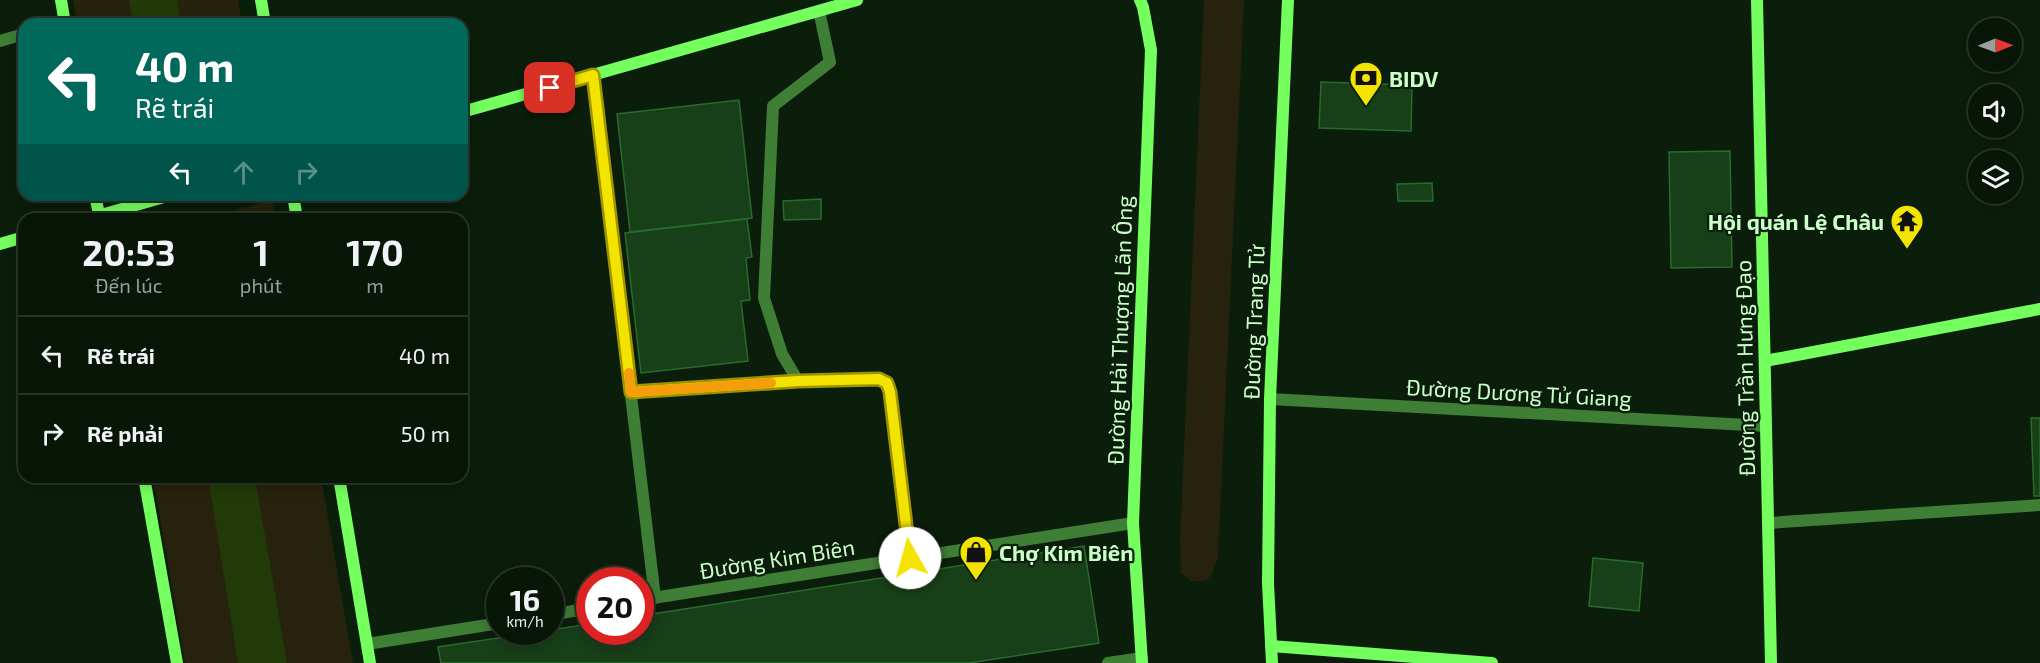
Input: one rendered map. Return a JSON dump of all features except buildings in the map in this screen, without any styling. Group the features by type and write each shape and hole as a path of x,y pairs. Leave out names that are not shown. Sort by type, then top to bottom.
{"street":[{"path":"61,0 63,18"},
{"path":"261,0 264,18"},
{"path":"468,110 857,0"},
{"name":"Đường Hải Thượng Lãn Ông","path":"1140,0 1151,50 1133,523 1142,660"},
{"name":"Đường Trang Tử","path":"1271,646 1268,583 1270,399 1288,0"},
{"name":"Đường Trần Hưng Đạo","path":"1757,0 1771,663"},
{"path":"798,381 782,354 764,298 773,106 830,62 819,11"},
{"path":"0,41 18,36"},
{"path":"593,75 655,598"},
{"path":"112,213 151,201"},
{"path":"0,244 18,239"},
{"path":"1765,361 2040,309"},
{"path":"631,392 798,381 879,379 887,383 890,392 910,558"},
{"name":"Đường Dương Tử Giang","path":"1270,399 1766,426"},
{"path":"145,483 177,663"},
{"path":"340,483 370,663"},
{"path":"1768,523 2040,505"},
{"name":"Đường Kim Biên","path":"655,598 1133,523"},
{"path":"366,644 486,625"},
{"path":"1272,663 1271,646 1492,663"},
{"path":"1108,663 1142,660"}],"shaded area":[{"path":"73,0 238,0 241,18 76,18"},
{"path":"129,0 177,0 180,18 132,18"},
{"path":"1204,0 1244,0 1218,557 1212,574 1206,581 1191,581 1181,573 1180,539"},
{"path":"272,201 274,213 225,213"},
{"path":"154,483 322,483 353,663 185,663"},
{"path":"209,483 256,483 287,663 238,663"}],"slow traffic":[{"path":"629,373 631,392 771,383"}],"place":[{"name":"BIDV","path":"1366,107"},
{"name":"Hội quán Lệ Châu","path":"1907,250"},
{"name":"Chợ Kim Biên","path":"976,581"}],"route":[{"path":"550,88 593,75 631,392 798,381 879,379 887,383 890,392 910,558"}]}
